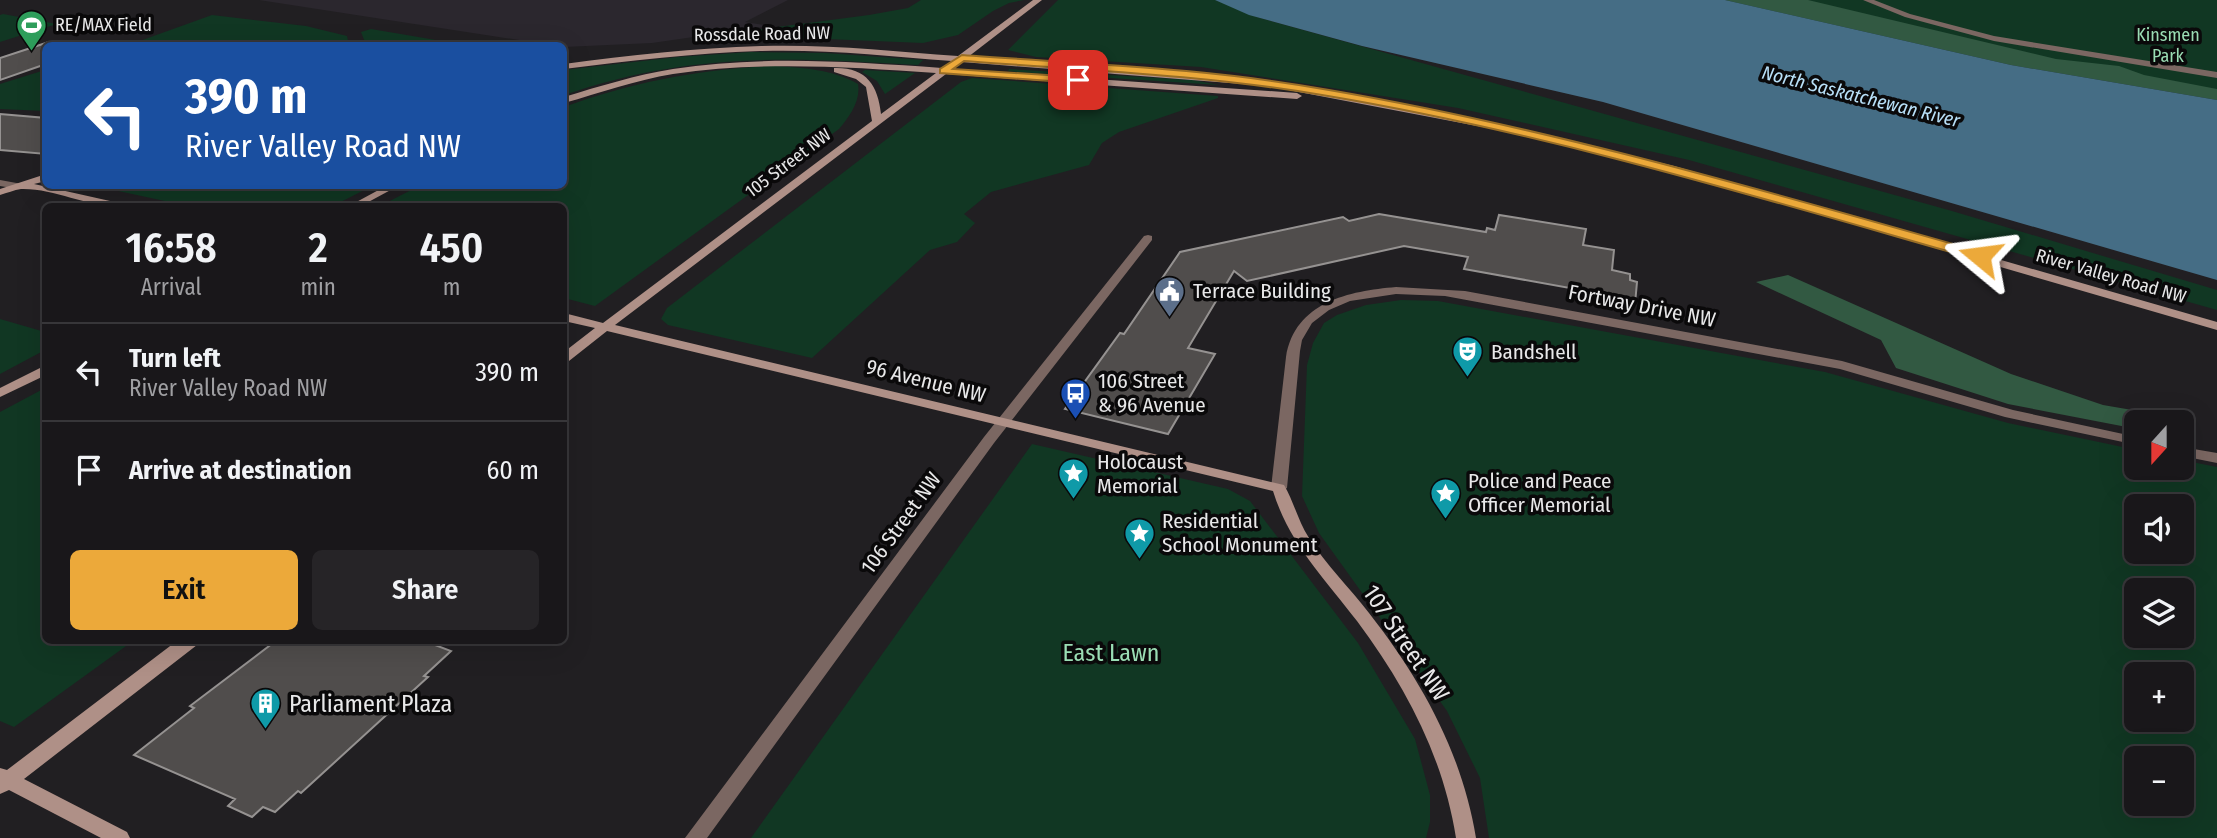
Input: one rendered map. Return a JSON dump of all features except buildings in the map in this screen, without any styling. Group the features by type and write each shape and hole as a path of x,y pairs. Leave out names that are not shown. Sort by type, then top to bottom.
{"main road":[{"name":"105 Street NW","path":"567,356 1038,0"},
{"name":"Rossdale Road NW","path":"567,66 681,53 762,48 846,50 962,58"},
{"name":"River Valley Road NW","path":"962,58 1233,78 1329,93 1493,126 1670,168 2217,326"},
{"name":"Rossdale Road NW","path":"567,99 619,82 674,70 776,61 944,71"},
{"path":"776,61 836,70 865,80 876,94 877,122"},
{"name":"River Valley Road NW","path":"944,71 1245,92 1385,105"},
{"path":"0,192 42,178"},
{"path":"18,186 42,188"},
{"path":"45,189 106,203"},
{"path":"360,203 387,189"},
{"name":"96 Avenue NW","path":"567,318 1279,488"},
{"path":"0,393 42,371"},
{"name":"107 Street NW","path":"1279,488 1285,512 1298,538 1363,618 1425,712 1455,779 1466,838"},
{"path":"120,838 3,780 186,644"}],"street":[{"path":"1867,0 1919,22 2004,40 2217,75"},
{"path":"0,183 18,186"},
{"name":"106 Street NW","path":"695,838 989,440 1148,238"},
{"name":"Fortway Drive NW","path":"1279,488 1293,351 1301,329 1320,311 1349,298 1403,289 1465,295 1842,365 2010,414 2124,438"},
{"path":"2194,453 2217,458"}],"shaded area":[{"path":"259,0 788,0 745,22 770,26 652,43 567,47 567,42 532,42"}],"green space":[{"path":"921,0 1024,0 1009,3 993,11 958,35 923,43 731,39 723,34 869,15 908,8"},
{"path":"1058,0 1216,0 1257,17 1952,211 2217,290 2217,310 1689,160 1458,108 1201,67 1036,57 1008,50"},
{"name":"Kinsmen Park","path":"1724,0 2217,0 2217,100 2011,65"},
{"path":"1725,0 1808,0 2056,59 2119,66 2144,75 2217,89 2217,100 2011,65"},
{"path":"0,15 57,24 0,42"},
{"name":"RE/MAX Field","path":"212,15 306,26 347,36 348,42 137,42"},
{"path":"371,29 436,40 478,42 365,42 361,32"},
{"path":"751,52 825,53 923,60 918,65 782,60 697,65 654,71 567,94 567,70"},
{"path":"774,66 828,72 858,84 856,103 839,129 595,306 567,299 567,203 386,203 413,189 567,189 567,106 615,90 720,70"},
{"name":"RE/MAX Field","path":"42,71 42,111 0,109 0,84"},
{"path":"1008,71 1193,80 1219,85 1017,72"},
{"path":"862,72 915,73 885,94 877,81"},
{"path":"972,78 1218,98 1119,132 1102,143 1089,165 991,192 964,214 975,223 957,242 930,250 812,358 668,325 661,319 667,308 961,82"},
{"path":"109,189 366,189 339,203 174,203"},
{"path":"1788,275 2011,374 2103,405 2132,410 2124,410 2124,426 2008,404 1896,368 1881,340 1756,282"},
{"path":"1401,300 1438,301 1825,372 2008,423 2124,447 2124,480 2194,480 2194,462 2217,467 2217,838 1489,838 1480,778 1447,711 1319,533 1302,496 1307,365 1313,343 1324,323 1337,315 1366,305"},
{"path":"0,319 42,331 42,352 0,374"},
{"path":"42,390 42,644 129,644 14,727 0,721 0,412"},
{"name":"East Lawn","path":"1032,444 1228,489 1250,501 1358,643 1415,739 1430,795 1430,822 1426,838 751,838"}],"water":[{"name":"North Saskatchewan River","path":"1215,0 1725,0 2011,65 2217,100 2217,280 1603,102 1362,46 1249,15"}],"place":[{"name":"RE/MAX Field","path":"32,52"},
{"name":"Terrace Building","path":"1170,318"},
{"name":"Bandshell","path":"1468,379"},
{"name":"106 Street & 96 Avenue","path":"1075,420"},
{"name":"Holocaust Memorial","path":"1074,501"},
{"name":"Police and Peace Officer Memorial","path":"1445,520"},
{"name":"Residential School Monument","path":"1139,560"},
{"name":"Parliament Plaza","path":"266,731"}],"route":[{"path":"1078,80 944,71 962,58 1233,78 1329,93 1493,126 1670,168 1980,256"}]}
